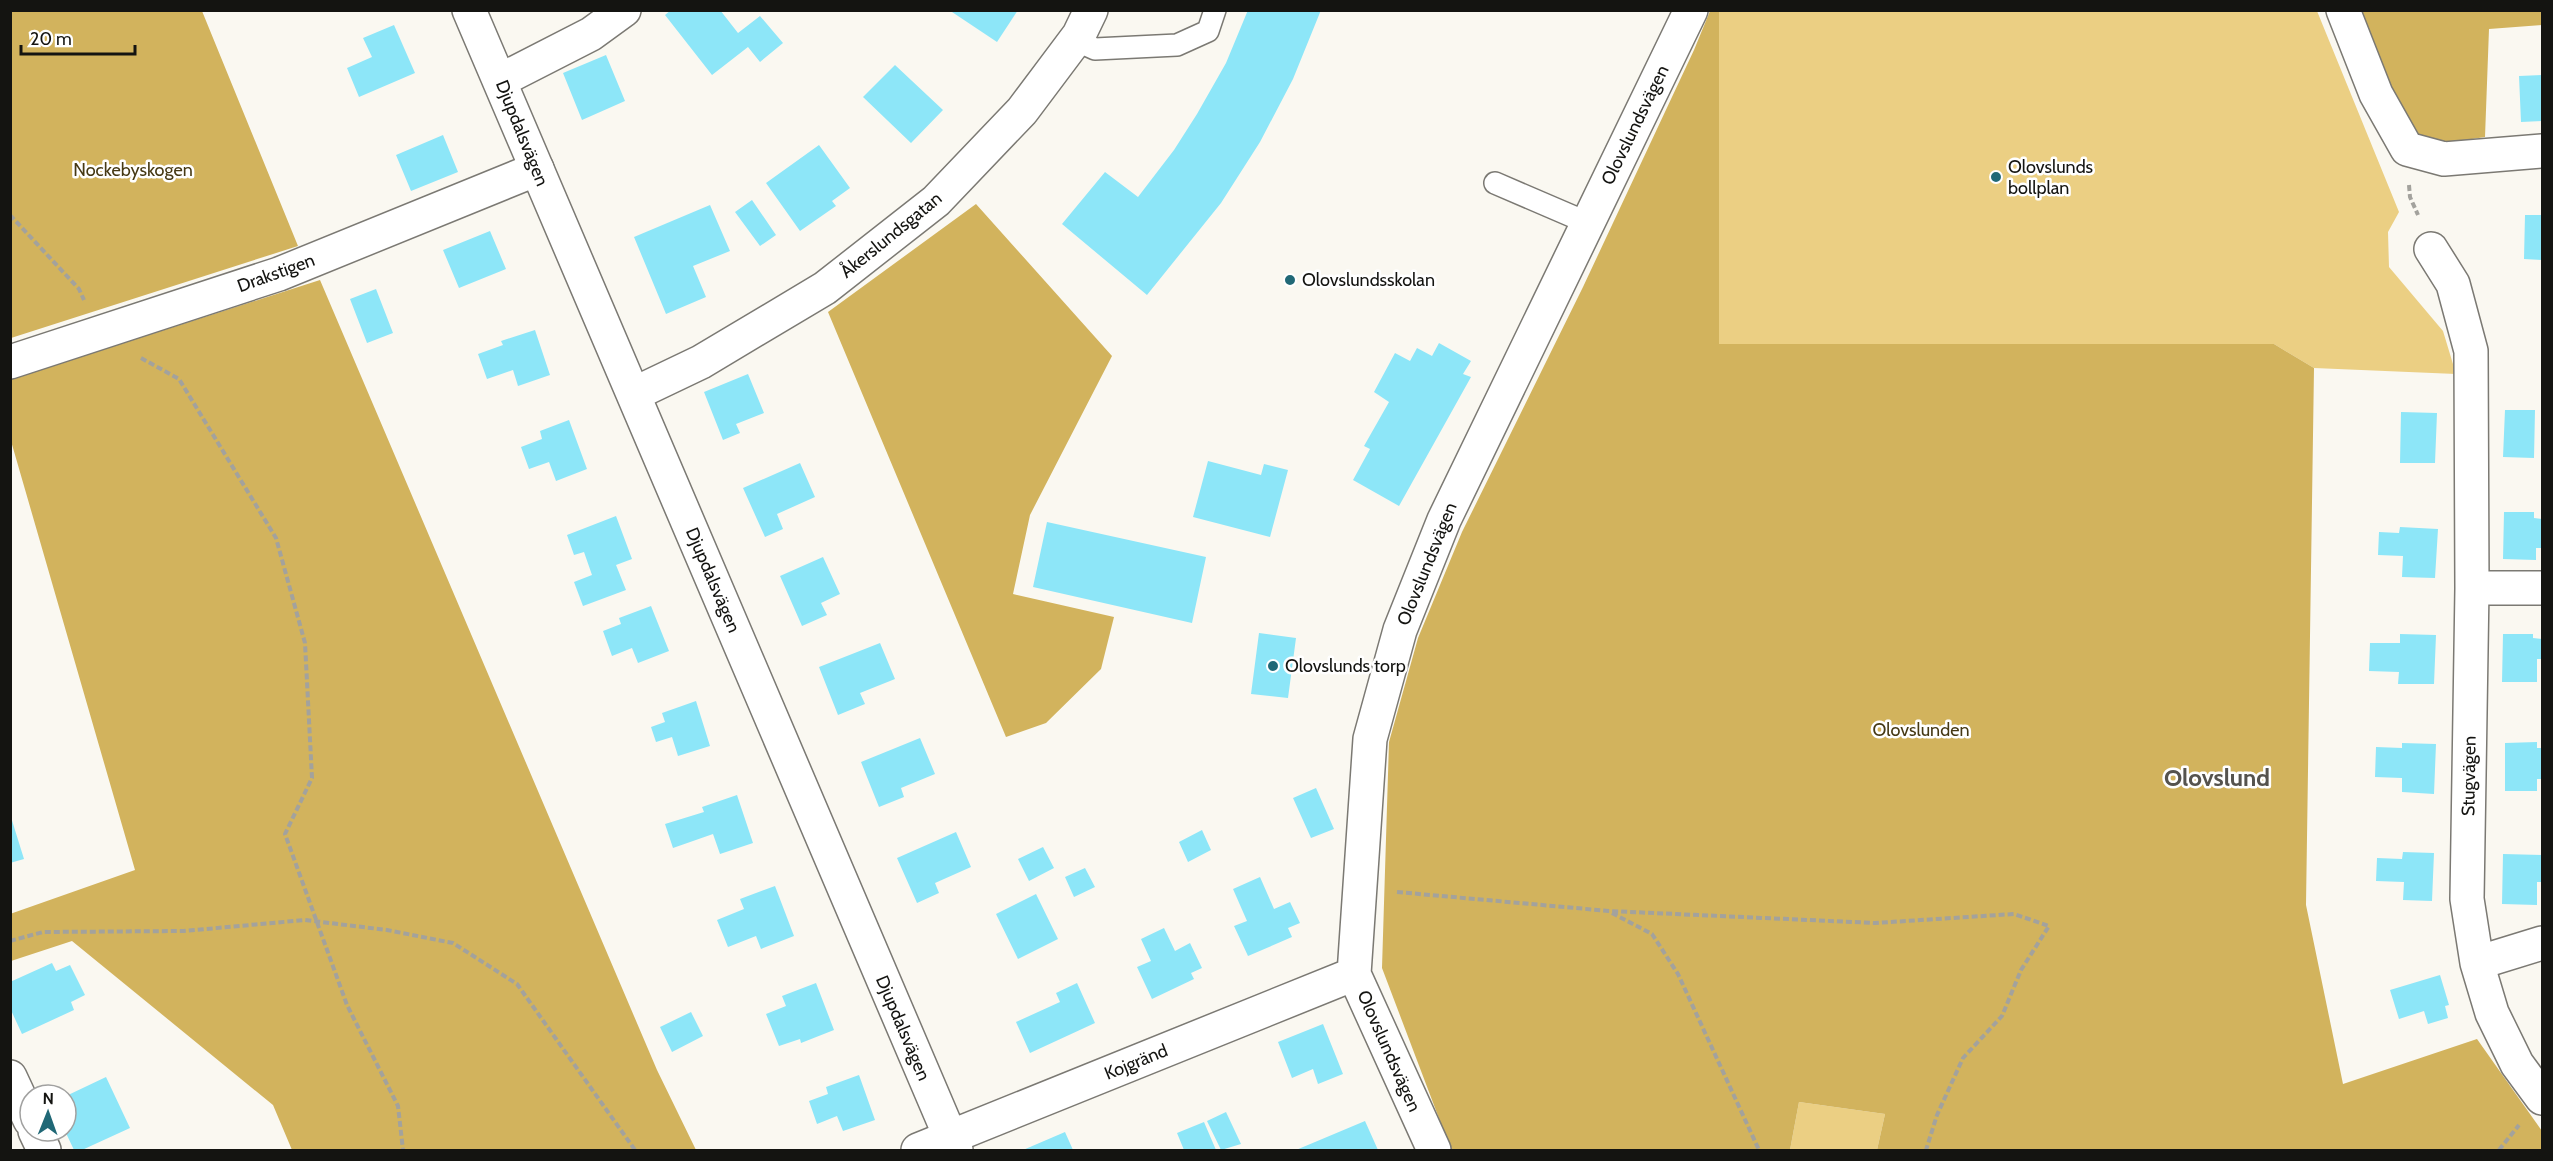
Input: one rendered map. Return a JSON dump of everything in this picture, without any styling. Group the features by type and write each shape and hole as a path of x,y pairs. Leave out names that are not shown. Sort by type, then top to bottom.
{"street":[{"name":"Djupdalsvägen","path":"470,10 953,1144"},
{"path":"501,80 591,34 624,10"},
{"name":"Åkerslundsgatan","path":"634,394 701,362 825,288 936,201 1022,111 1075,40 1091,10"},
{"name":"Olovslundsvägen","path":"1434,1150 1354,974 1370,739 1400,630 1444,520 1691,10"},
{"path":"2343,10 2376,94 2407,149 2445,159 2542,151"},
{"name":"Drakstigen","path":"10,362 279,274 537,169"},
{"name":"Stugvägen","path":"2432,249 2453,284 2471,351 2472,588 2467,899 2477,963 2492,1013 2517,1064 2542,1098"},
{"path":"2472,588 2542,588"},
{"path":"2477,963 2542,943"},
{"name":"Kojgränd","path":"918,1150 953,1144 1354,974"},
{"path":"10,1077 18,1094"}],"lane":[{"path":"1075,40 1095,49 1177,45 1208,31 1215,10"},
{"path":"1496,183 1588,223"}],"path":[{"path":"2407,149 2410,197 2432,249"},
{"path":"10,215 80,289 98,333 179,379 276,538 305,643 312,778 285,834 347,1005 398,1106 403,1150"},
{"path":"1359,891 1396,892 1609,911 1875,923 2014,914 2049,926 2021,970 2002,1016 1963,1058 1937,1114 1926,1150"},
{"path":"1609,911 1653,934 1678,974 1759,1150"},
{"path":"10,941 43,932 184,931 305,920 387,930 453,943 517,984 634,1150"}],"shaded area":[{"name":"Olovslunds bollplan","path":"1719,11 2317,11 2399,212 2388,232 2389,267 2443,331 2456,374 2314,368 2274,344 1719,344"},
{"path":"1799,1102 1885,1114 1877,1150 1790,1150"}],"green space":[{"name":"Nockebyskogen","path":"11,10 202,11 298,246 11,338"},
{"name":"Olovslunden","path":"1710,11 1719,11 1719,344 2274,344 2314,368 2306,905 2343,1084 2477,1039 2542,1131 2542,1150 1877,1150 1885,1114 1799,1102 1790,1150 1451,1150 1382,968 1389,742 1418,638 1462,532 1583,287"},
{"path":"2361,11 2542,11 2542,25 2489,29 2485,137 2407,149"},
{"path":"976,204 1112,356 1030,515 1013,594 1114,617 1101,669 1046,723 1006,737 828,312"},
{"path":"320,280 657,1070 696,1150 292,1150 273,1105 72,941 11,961 10,914 135,870 11,441 11,379"}],"building":[{"path":"671,10 720,10 738,33 760,16 783,43 760,62 748,47 712,75 665,15"},
{"path":"949,10 1018,10 997,42"},
{"path":"1248,10 1321,10 1293,79 1260,142 1221,203 1147,295 1062,224 1105,172 1138,197 1174,150 1197,114 1226,63"},
{"path":"394,25 415,73 359,97 347,68 372,57 363,38"},
{"path":"606,55 625,101 582,120 563,73"},
{"path":"895,65 943,110 911,143 863,97"},
{"path":"2542,75 2542,121 2521,122 2519,76"},
{"path":"443,135 458,172 411,191 396,155"},
{"path":"819,145 850,188 832,201 836,206 800,231 766,183"},
{"path":"752,200 776,235 760,246 735,212"},
{"path":"710,205 730,251 693,266 706,297 666,314 634,237"},
{"path":"2525,215 2542,215 2542,260 2524,259"},
{"path":"490,231 506,269 459,288 443,250"},
{"path":"376,289 393,333 367,343 350,299"},
{"path":"535,330 550,375 518,386 513,370 487,379 478,354 503,345 501,341"},
{"path":"1439,343 1471,361 1463,374 1471,377 1399,506 1353,480 1370,449 1364,446 1389,402 1374,392 1395,353 1410,361 1417,348 1432,356"},
{"path":"748,374 764,413 736,424 740,433 723,440 704,392"},
{"path":"2505,410 2535,410 2534,458 2503,457"},
{"path":"2401,412 2437,413 2435,463 2400,463"},
{"path":"569,420 587,469 556,481 549,462 529,469 521,447 542,439 540,431"},
{"path":"1208,461 1261,475 1264,464 1288,470 1270,537 1193,517"},
{"path":"800,463 815,497 777,514 783,529 765,537 743,488"},
{"path":"2504,512 2534,512 2534,518 2542,519 2542,548 2536,548 2536,560 2503,559"},
{"path":"616,516 632,559 616,565 626,590 583,606 574,582 592,575 584,552 574,555 567,535"},
{"path":"1047,522 1206,557 1192,623 1033,587"},
{"path":"2400,527 2438,529 2435,578 2402,577 2403,556 2378,555 2379,532 2399,533"},
{"path":"823,557 840,594 821,603 827,615 802,626 780,576"},
{"path":"651,606 669,651 638,663 632,648 612,656 603,631 621,624 619,618"},
{"name":"Olovslunds torp","path":"1259,633 1296,638 1288,698 1251,694"},
{"path":"2400,634 2436,635 2434,684 2398,684 2399,672 2369,671 2370,643 2400,643"},
{"path":"2503,634 2533,634 2533,638 2542,639 2542,659 2537,659 2537,682 2502,682"},
{"path":"880,643 895,679 860,693 865,704 838,715 819,667"},
{"path":"696,701 710,746 678,756 672,737 656,742 651,727 665,722 662,713"},
{"path":"920,738 935,774 901,788 904,797 879,807 861,762"},
{"path":"2537,742 2537,748 2542,748 2542,779 2537,779 2537,791 2505,791 2505,743"},
{"path":"2402,743 2436,744 2434,794 2402,792 2402,778 2375,777 2376,747 2402,748"},
{"path":"1316,788 1334,829 1311,838 1293,798"},
{"path":"737,795 753,843 720,854 713,834 673,848 665,824 704,812 702,807"},
{"path":"10,814 24,859 10,863"},
{"path":"1202,830 1211,850 1188,862 1179,842"},
{"path":"956,832 971,867 935,883 939,893 917,903 897,858"},
{"path":"1043,847 1054,868 1029,881 1018,859"},
{"path":"2403,852 2434,853 2432,901 2403,900 2404,882 2376,881 2377,858 2402,859"},
{"path":"2503,854 2542,855 2542,882 2537,882 2537,905 2502,904"},
{"path":"1085,868 1095,887 1074,897 1065,877"},
{"path":"1260,877 1274,909 1290,902 1300,923 1288,928 1292,937 1248,956 1234,926 1247,921 1233,889"},
{"path":"775,886 794,936 761,949 756,936 728,947 717,920 744,909 740,899"},
{"path":"1036,894 1058,939 1018,959 996,914"},
{"path":"1164,928 1175,951 1190,943 1202,968 1191,973 1194,979 1152,999 1137,967 1151,961 1141,939"},
{"path":"52,963 56,971 70,965 85,995 71,1002 74,1010 22,1034 10,1008 10,982"},
{"path":"2440,975 2449,1005 2445,1006 2448,1018 2428,1024 2424,1011 2399,1019 2390,990"},
{"path":"816,983 834,1030 801,1043 800,1039 779,1046 766,1014 786,1006 782,996"},
{"path":"1077,983 1095,1023 1030,1053 1016,1022 1060,1002 1056,993"},
{"path":"691,1012 703,1036 672,1052 660,1027"},
{"path":"1323,1024 1343,1074 1318,1084 1313,1069 1292,1078 1278,1042"},
{"path":"859,1075 875,1120 843,1131 837,1116 817,1124 809,1101 828,1094 826,1087"},
{"path":"106,1077 130,1128 82,1150 74,1150 71,1143 78,1143 78,1090"},
{"path":"1226,1112 1241,1144 1221,1150 1207,1121"},
{"path":"1365,1121 1378,1150 1296,1150"},
{"path":"1204,1122 1216,1150 1184,1150 1177,1133"},
{"path":"1065,1132 1073,1150 1023,1150"}],"place":[{"name":"Olovslunds bollplan","path":"1996,177"},
{"name":"Olovslundsskolan","path":"1290,280"},
{"name":"Olovslunds torp","path":"1273,666"}],"district":[{"name":"Olovslund","path":"2217,778"}]}
